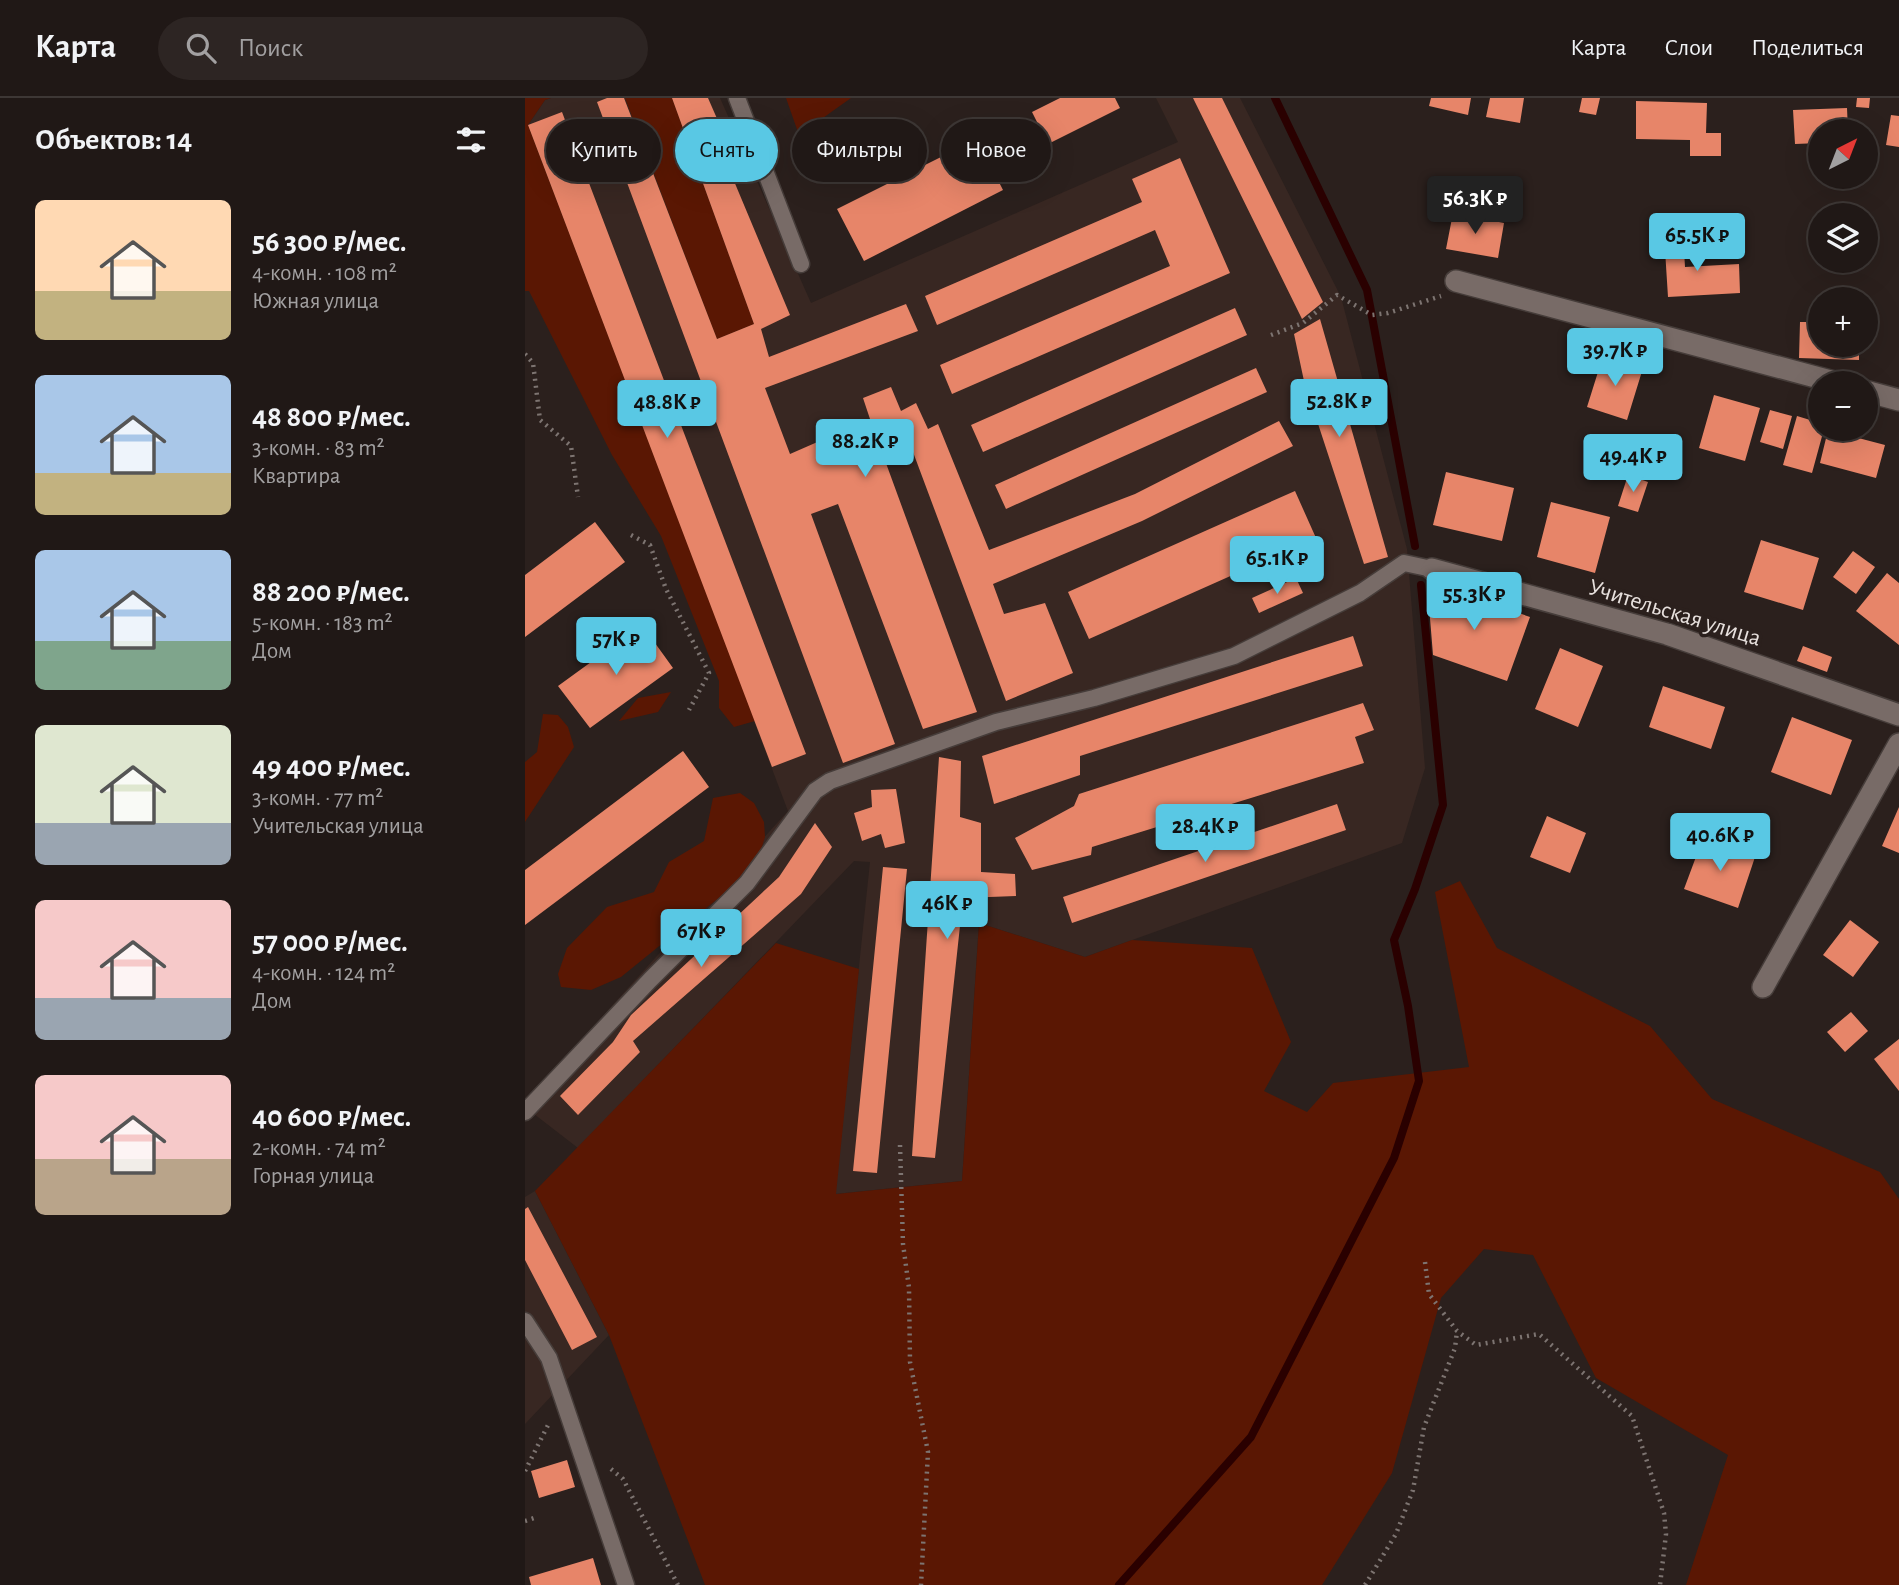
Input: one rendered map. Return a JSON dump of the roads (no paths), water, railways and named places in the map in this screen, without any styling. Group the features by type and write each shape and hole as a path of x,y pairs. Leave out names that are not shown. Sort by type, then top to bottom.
{"street":[{"path":"1456,281 1808,375"},
{"path":"1878,394 1899,400"},
{"name":"Учительская улица","path":"1432,569 1667,634 1899,715"},
{"path":"1763,987 1899,744"}],"lane":[{"path":"737,98 801,264"},
{"path":"525,1112 650,980 747,883 815,791 830,781 996,722 1094,698 1234,656 1360,593 1404,563 1432,569"},
{"path":"525,1321 549,1358 626,1585"}],"waterway":[{"path":"1275,98 1367,290 1415,546"},
{"path":"1119,1585 1251,1437 1394,1158 1419,1081 1408,1006 1394,940 1415,889 1443,805 1421,585"}]}
